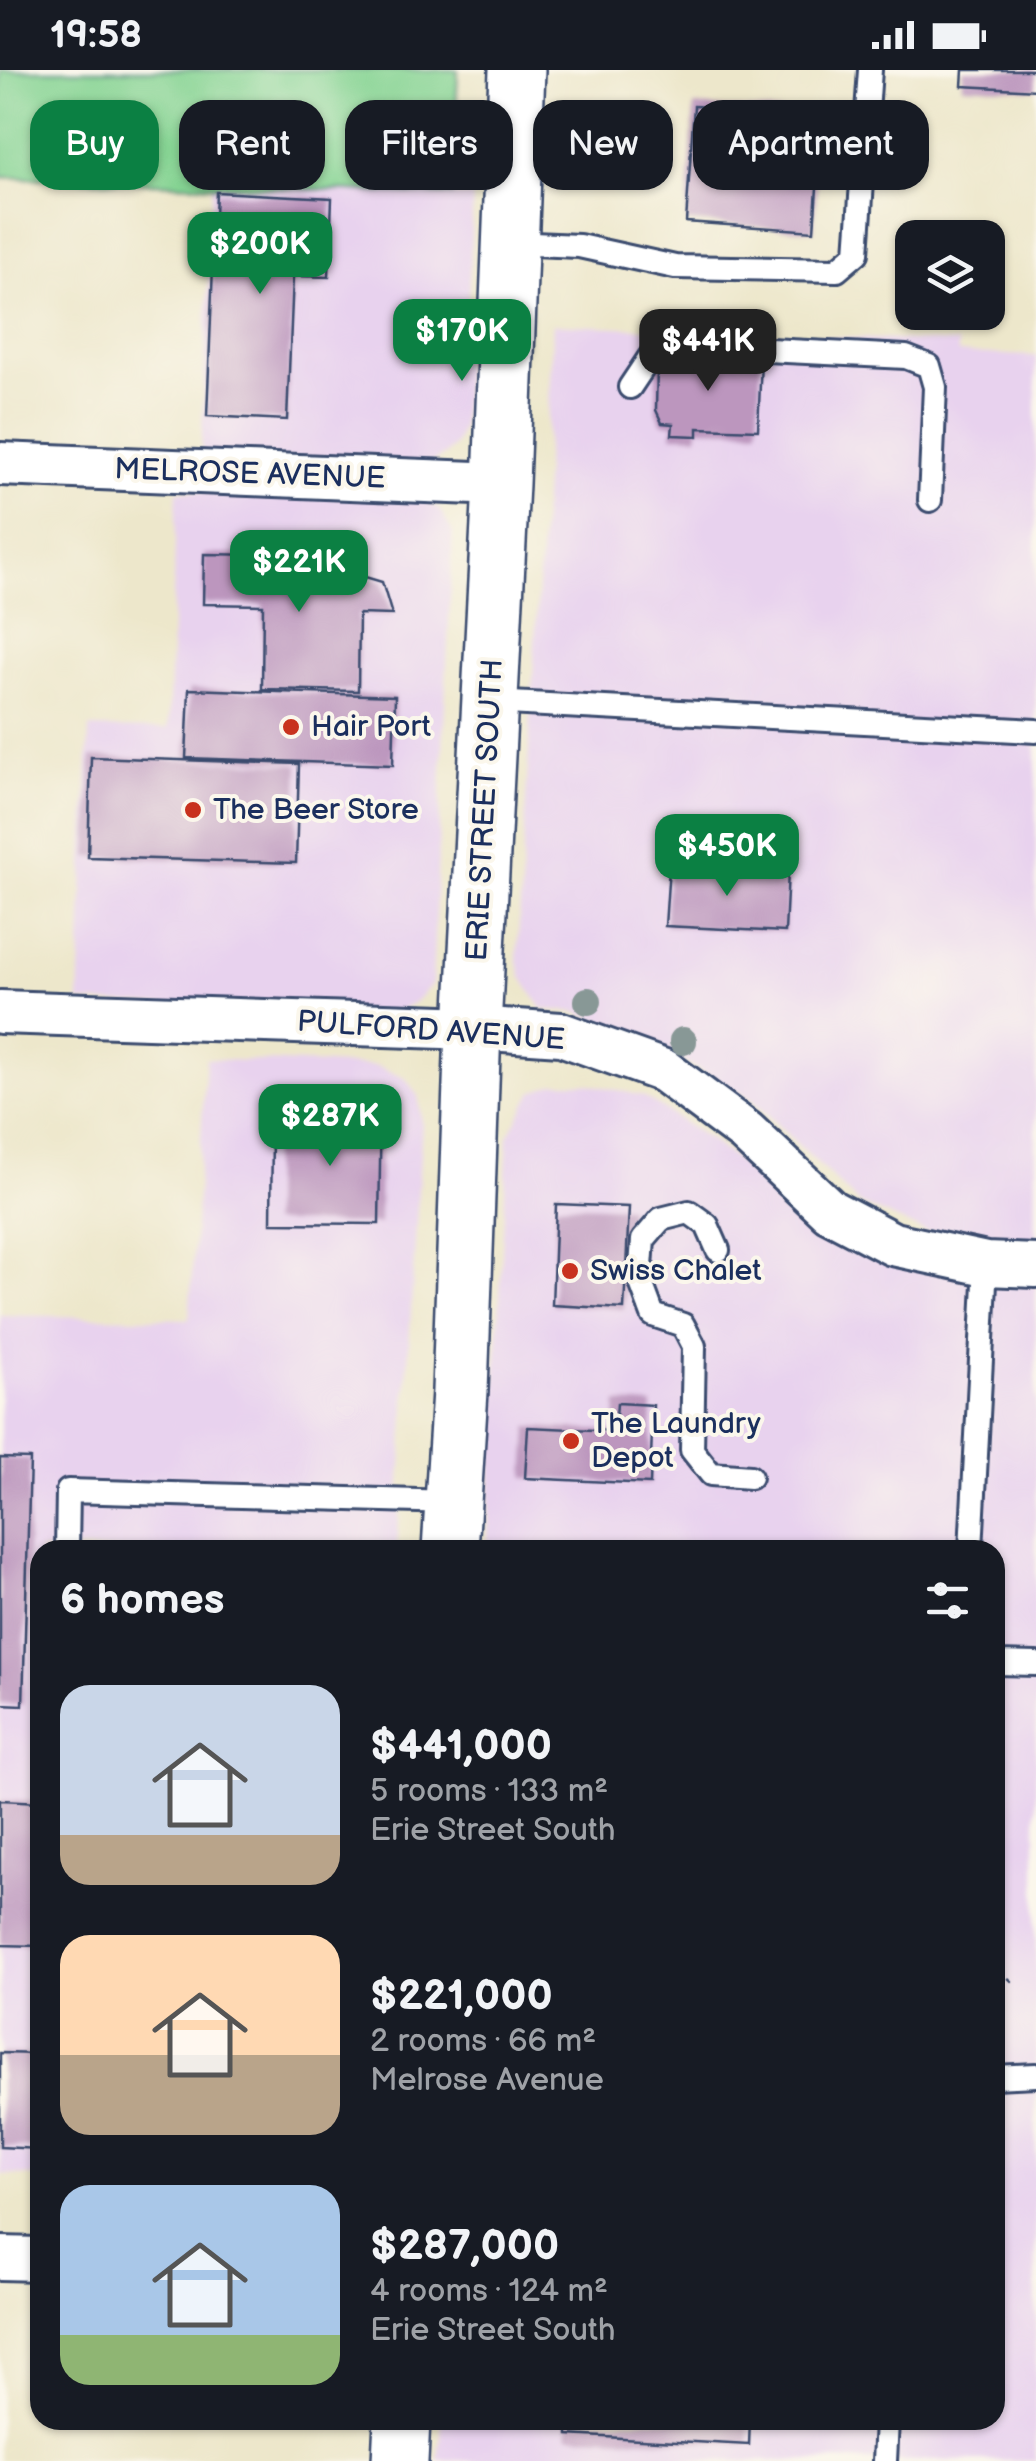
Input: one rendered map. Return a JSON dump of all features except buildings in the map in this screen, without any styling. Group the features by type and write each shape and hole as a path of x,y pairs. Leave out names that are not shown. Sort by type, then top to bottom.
{"main road":[{"name":"ERIE STREET SOUTH","path":"451,1526 517,70"},
{"path":"400,2461 402,2430"}],"street":[{"name":"MELROSE AVENUE","path":"0,464 501,484"},
{"name":"PULFORD AVENUE","path":"0,1012 561,1034 664,1071 746,1132 830,1211 892,1244 986,1264 1036,1266"},
{"path":"0,2258 30,2259"}],"lane":[{"path":"510,242 579,246 675,267 837,270 857,253 870,70"},
{"path":"630,387 650,357 670,345 906,356 929,366 935,387 930,500"},
{"path":"490,702 1036,731"},
{"path":"718,1250 707,1226 689,1212 660,1219 642,1240 640,1280 653,1315 684,1325 694,1346 692,1450 711,1474 750,1476"},
{"path":"972,1540 986,1264"},
{"path":"67,1540 68,1491 451,1526"},
{"path":"1005,1663 1036,1664"},
{"path":"1005,2077 1036,2075"},
{"path":"884,2461 886,2430"}],"path":[{"path":"1005,1986 1016,1974"}],"shaded area":[{"path":"212,190 473,196 462,426 455,445 445,455 428,464 201,457"},
{"path":"553,324 958,343 958,353 1036,356 1036,1242 928,1233 858,1203 751,1099 629,1031 575,1012 542,1009 522,977 517,958"},
{"path":"177,491 420,497 440,510 453,533 432,984 415,1002 394,1013 79,1002 89,728 168,729"},
{"path":"206,1059 376,1066 405,1078 418,1095 422,1123 398,1540 30,1540 30,2176 0,2175 0,1315 189,1319"},
{"path":"555,1083 585,1083 643,1096 713,1142 799,1211 1036,1286 1036,2461 439,2461 441,2430 1005,2430 1005,1540 488,1540 508,1136 533,1092"}],"green space":[{"path":"0,70 458,70 457,100 345,100 345,190 452,190 452,195 325,190 325,100 179,100 179,184 159,183 159,100 30,100 30,178 0,177"}],"place":[{"name":"Hair Port","path":"291,727"},
{"name":"The Beer Store","path":"193,810"},
{"name":"Swiss Chalet","path":"570,1271"},
{"name":"The Laundry Depot","path":"571,1441"}]}
